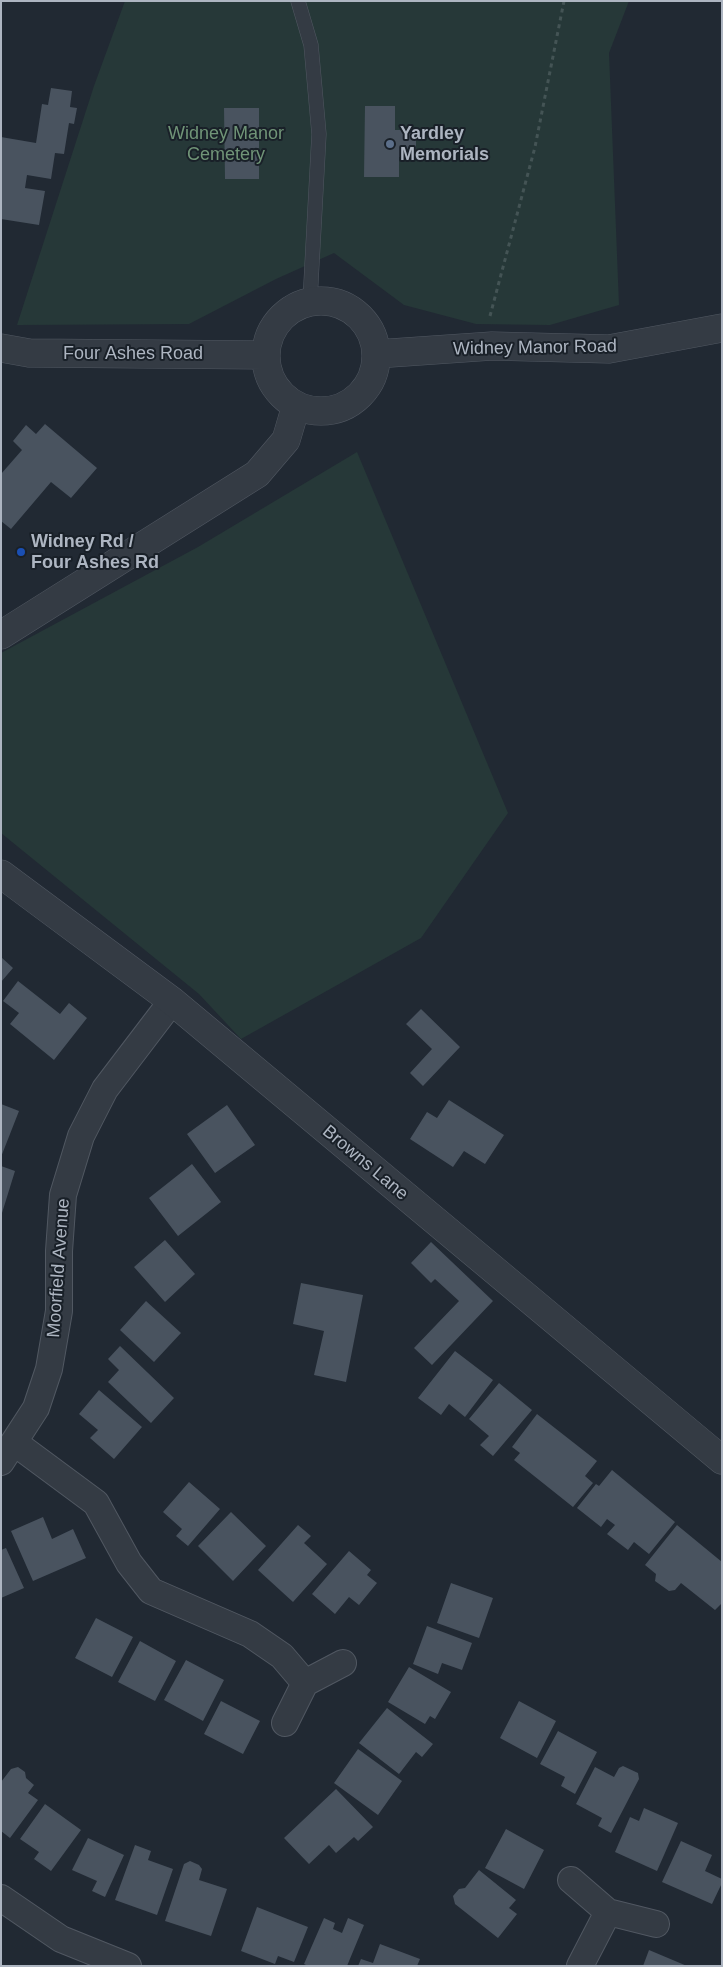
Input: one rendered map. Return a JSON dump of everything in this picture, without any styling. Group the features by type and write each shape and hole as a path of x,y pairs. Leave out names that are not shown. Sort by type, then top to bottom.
{"street":[{"path":"325,301 345,306 361,318 370,331 376,354 371,380 359,397 349,404 331,411 312,411 296,406 275,387 268,371 265,355 269,337 278,321 292,309 310,302 325,301"},
{"name":"Widney Manor Road","path":"376,354 492,346 609,348 722,328"},
{"name":"Four Ashes Road","path":"1,348 29,353 265,355"},
{"path":"1,635 257,474 286,440 296,406"},
{"name":"Browns Lane","path":"1,874 172,1002 722,1460"},
{"name":"Moorfield Avenue","path":"8,1453 36,1408 49,1369 59,1311 59,1251 63,1195 82,1136 105,1089 172,1002"},
{"path":"8,1453 96,1503 130,1563 150,1591 250,1634 282,1656 305,1683"},
{"path":"284,1723 305,1683 343,1663"},
{"path":"571,1880 608,1912 656,1924"},
{"path":"1,1898 61,1939 128,1966"},
{"path":"580,1966 608,1912"}],"lane":[{"path":"298,1 311,45 319,134 310,302"}],"path":[{"path":"492,346 488,324 536,147 564,1"}],"green space":[{"name":"Widney Manor Cemetery","path":"125,1 629,1 609,53 619,305 550,325 476,324 404,305 334,253 276,279 189,324 17,325 94,86"},
{"path":"357,452 508,813 421,938 241,1039 199,994 1,833 1,653 198,547"}],"building":[{"path":"51,88 72,91 70,107 77,108 74,124 69,123 64,154 55,153 51,179 27,175 25,188 45,191 39,225 1,219 1,137 36,143 42,104 48,105"},
{"name":"Yardley Memorials","path":"365,106 395,106 395,130 416,130 416,157 399,157 399,177 364,177"},
{"path":"224,108 259,108 259,179 225,179"},
{"path":"45,424 97,468 71,498 51,482 11,529 1,521 1,474 22,450 13,441 26,425 36,434"},
{"path":"1,957 13,968 1,982"},
{"path":"18,981 60,1014 69,1003 87,1018 54,1060 10,1024 19,1013 3,1001"},
{"path":"421,1009 460,1047 423,1086 410,1073 432,1049 406,1024"},
{"path":"449,1100 504,1135 485,1164 464,1151 453,1167 410,1139 427,1112 437,1118"},
{"path":"1,1104 19,1111 1,1157"},
{"path":"227,1105 255,1145 215,1173 187,1134"},
{"path":"192,1164 221,1202 178,1236 149,1198"},
{"path":"1,1166 15,1171 2,1213 1,1213"},
{"path":"165,1240 195,1274 165,1302 134,1267"},
{"path":"431,1242 493,1301 432,1365 414,1348 459,1301 435,1279 431,1283 411,1263"},
{"path":"301,1283 363,1295 346,1382 314,1375 324,1331 293,1324"},
{"path":"146,1301 181,1333 154,1362 120,1330"},
{"path":"120,1346 174,1398 151,1423 108,1382 119,1370 108,1359"},
{"path":"455,1351 493,1380 465,1417 449,1404 441,1415 418,1398"},
{"path":"499,1383 532,1410 493,1456 480,1445 489,1436 469,1419"},
{"path":"99,1390 142,1427 114,1459 90,1438 98,1430 79,1414"},
{"path":"537,1414 597,1461 585,1476 593,1483 573,1507 514,1460 520,1453 512,1447"},
{"path":"612,1470 675,1522 649,1554 634,1542 628,1550 607,1534 615,1525 607,1519 601,1527 577,1508 596,1484 599,1486"},
{"path":"189,1482 220,1509 188,1546 176,1536 182,1529 163,1512"},
{"path":"231,1512 266,1546 233,1581 198,1546"},
{"path":"43,1517 52,1539 73,1529 86,1558 33,1581 11,1531"},
{"path":"298,1525 311,1536 304,1543 327,1564 293,1602 258,1570"},
{"path":"677,1525 722,1562 722,1603 715,1610 681,1583 675,1590 669,1591 655,1581 656,1574 645,1565"},
{"path":"6,1548 24,1588 1,1598 1,1550"},
{"path":"349,1551 371,1570 367,1575 377,1583 359,1605 349,1597 335,1614 312,1594"},
{"path":"451,1583 493,1598 479,1638 437,1623"},
{"path":"96,1618 133,1637 112,1677 75,1658"},
{"path":"427,1626 472,1643 462,1670 442,1663 438,1674 413,1664"},
{"path":"140,1641 176,1661 155,1701 118,1682"},
{"path":"186,1660 224,1680 203,1721 164,1700"},
{"path":"409,1667 451,1692 435,1719 430,1716 425,1724 388,1702"},
{"path":"221,1701 260,1721 243,1754 204,1734"},
{"path":"519,1701 556,1721 537,1758 500,1738"},
{"path":"387,1708 433,1744 422,1757 416,1752 399,1774 359,1743"},
{"path":"558,1731 597,1752 575,1794 561,1786 565,1777 540,1764"},
{"path":"358,1749 402,1781 378,1815 334,1783"},
{"path":"623,1766 638,1773 639,1779 611,1833 598,1826 602,1818 576,1804 595,1767 614,1777 619,1768"},
{"path":"18,1767 25,1772 26,1778 34,1785 28,1793 38,1800 10,1838 1,1831 1,1782 11,1769"},
{"path":"336,1789 373,1827 358,1841 354,1837 336,1853 329,1845 309,1864 284,1838"},
{"path":"45,1804 81,1830 51,1871 34,1859 39,1852 20,1839"},
{"path":"644,1808 678,1823 657,1871 615,1852 630,1817 639,1821"},
{"path":"506,1829 544,1850 524,1889 485,1868"},
{"path":"88,1838 124,1855 105,1897 92,1891 97,1881 72,1870"},
{"path":"681,1841 712,1855 705,1871 722,1879 722,1883 712,1904 662,1882"},
{"path":"135,1845 151,1851 148,1860 173,1869 157,1915 115,1900"},
{"path":"190,1861 199,1865 202,1869 199,1880 227,1889 211,1936 165,1921 184,1864"},
{"path":"479,1870 516,1900 509,1908 517,1914 498,1938 455,1904 453,1896 459,1889 465,1888"},
{"path":"257,1907 308,1927 294,1962 278,1956 275,1964 241,1951"},
{"path":"324,1918 335,1923 333,1929 342,1933 348,1918 364,1925 347,1966 308,1966 304,1964"},
{"path":"380,1944 420,1959 417,1966 358,1966 361,1959 373,1963"},
{"path":"649,1950 687,1966 643,1966"}],"place":[{"name":"Yardley Memorials","path":"390,144"},
{"name":"Widney Rd / Four Ashes Rd","path":"21,552"}]}
